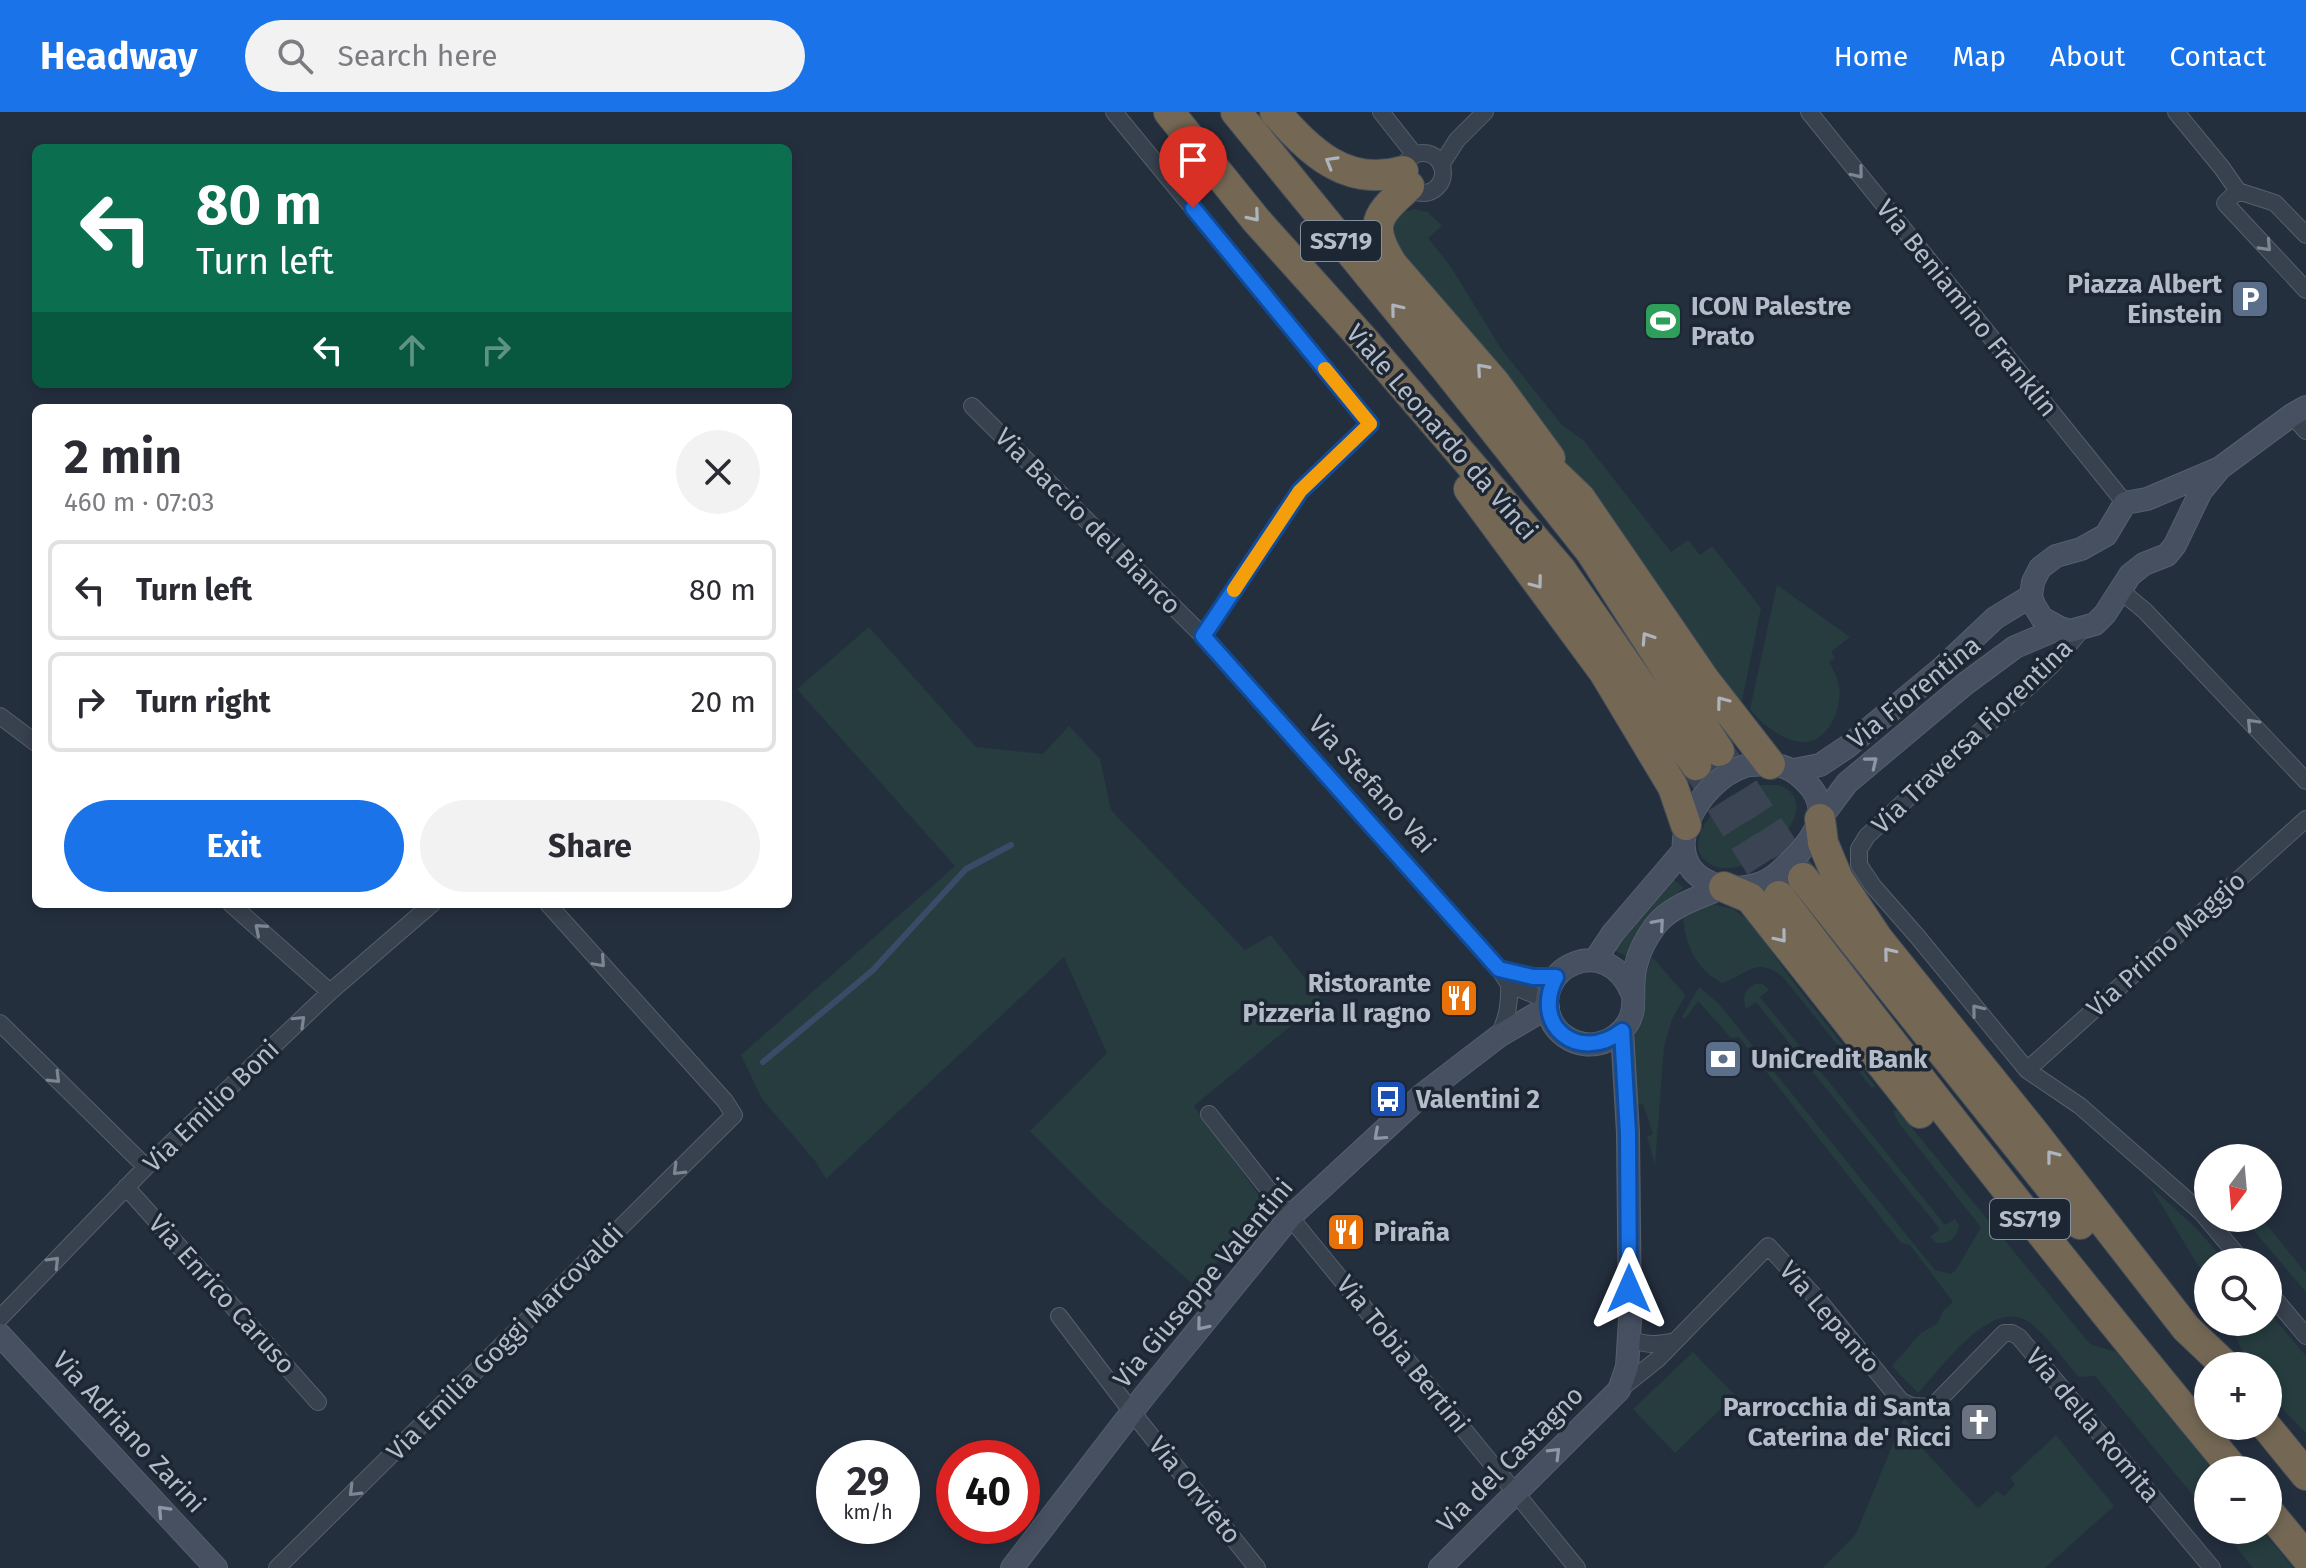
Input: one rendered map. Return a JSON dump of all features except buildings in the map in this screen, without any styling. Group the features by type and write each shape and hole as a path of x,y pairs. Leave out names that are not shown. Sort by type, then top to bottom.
{"highway":[{"name":"Viale Leonardo da Vinci","path":"1169,112 1256,220 1561,570 1708,758 1591,552 1236,112"},
{"path":"1275,112 1314,152 1347,172 1369,177 1420,166"},
{"path":"1420,166 1379,217 1377,232 1380,245 1392,264 1495,383 1580,498 1713,691 1782,767"},
{"path":"1362,338 1507,543 1604,672 1673,787 1685,838"},
{"path":"1446,369 1580,498"},
{"path":"1820,819 1823,843 1838,879 1878,939 2186,1328 2211,1352"},
{"path":"1724,887 1750,898 1890,1077 2070,1290 2140,1357"},
{"name":"SS719","path":"2206,1352 2186,1328 2088,1234 1791,887 1929,1092 2222,1456"},
{"path":"2282,1419 2306,1442"},
{"path":"2277,1440 2306,1475"},
{"path":"2282,1528 2306,1557"}],"street":[{"path":"1114,112 1370,424 1300,491 1203,636"},
{"path":"1381,112 1420,166 1457,140 1485,112"},
{"name":"Via Beniamino Franklin","path":"1809,112 1941,276 2136,501"},
{"path":"2176,112 2238,191 2275,203 2306,235"},
{"path":"2238,191 2225,203 2306,290"},
{"name":"Via Baccio del Bianco","path":"972,406 1203,636"},
{"path":"2060,628 2042,618 2031,596 2040,568 2056,556 2081,549 2106,535 2136,501 2220,468 2301,418"},
{"path":"2083,628 2095,624 2130,575 2144,564 2167,555 2201,491 2220,468"},
{"path":"2136,501 2160,501 2173,509 2182,528"},
{"path":"2121,591 2145,611 2306,781"},
{"name":"Via Fiorentina","path":"1782,767 1820,765 1847,747 1942,668 1995,618 2031,596"},
{"name":"Via Fiorentina","path":"1820,819 1847,783 1965,684 2015,647 2060,628 2070,631 2083,628"},
{"name":"Via Traversa Fiorentina","path":"2083,628 2051,666 1867,836 1859,849 1859,865 1873,886 2027,1070 2080,1106 2202,1213 2231,1248"},
{"name":"Via Stefano Vai","path":"1203,636 1509,984"},
{"path":"0,716 32,740"},
{"path":"1595,960 1685,838 1693,810 1713,785 1745,766 1782,767 1813,790 1819,804 1820,819 1806,846 1768,881 1749,887 1724,887 1694,872 1685,838"},
{"name":"Via Primo Maggio","path":"2027,1070 2306,819"},
{"path":"1632,993 1619,970 1608,963 1580,961 1556,977 1550,988 1548,1004 1557,1029 1568,1039 1596,1045 1611,1040 1630,1020 1636,964 1657,924 1674,909 1724,887"},
{"path":"236,908 330,992"},
{"name":"Via Emilio Boni","path":"0,1318 146,1167 330,992 427,908"},
{"name":"Via Emilia Goggi Marcovaldi","path":"277,1568 734,1115 725,1101 552,908"},
{"path":"1499,969 1533,977 1556,977"},
{"path":"1509,984 1548,1004"},
{"path":"1509,984 1510,1003 1502,1035 1557,1029"},
{"name":"Via Giuseppe Valentini","path":"1012,1568 1132,1412 1290,1217 1422,1095 1548,1004"},
{"path":"0,1023 146,1167"},
{"path":"1622,1031 1628,1133 1629,1338 1642,1344 1675,1341"},
{"name":"Via Tobia Bertini","path":"1209,1114 1577,1568"},
{"name":"Via Enrico Caruso","path":"126,1187 318,1402"},
{"name":"Via del Castagno","path":"1440,1568 1619,1390 1658,1359 1768,1246"},
{"name":"Via Lepanto","path":"1768,1246 1820,1302 1901,1401 1912,1406 1932,1407"},
{"path":"2282,1308 2306,1336"},
{"name":"Via Orvieto","path":"1059,1316 1257,1568"},
{"name":"Via della Romita","path":"1932,1407 2004,1333 2019,1337 2212,1568"},
{"name":"Via Adriano Zarini","path":"0,1335 216,1568"},
{"name":"Via del Castagno","path":"1619,1390 1627,1367 1629,1338"}],"green space":[{"path":"1414,209 1428,212 1442,226 1428,238 1449,264 1502,350 1562,425 1584,441 1671,552 1688,540 1700,555 1712,546 1761,608 1741,706 1557,451 1417,276 1389,233 1400,213"},
{"path":"1777,585 1850,637 1831,652 1835,658 1829,662 1839,685 1835,717 1821,736 1806,742 1778,734 1750,709"},
{"path":"869,627 976,747 1043,754 1069,726 1100,759 1111,810 1245,950 1271,935 1322,1000 1194,1106 1264,1202 1197,1288 1105,1206 1030,1131 1107,1053 1064,957 826,1179 816,1162 762,1099 741,1055 955,866 797,689"},
{"path":"1777,785 1787,789 1796,801 1795,815 1776,844 1744,865 1727,868 1712,865 1702,857 1698,847 1700,836 1705,824 1722,803 1745,788"},
{"path":"1673,879 1684,888 1659,907 1627,957 1612,949 1666,889"},
{"path":"1712,904 1733,909 1752,923 1788,975 1875,1086 1872,1088 1783,977 1758,967 1722,983 1705,971 1689,946 1683,916 1692,908"},
{"path":"1652,957 1685,996 1672,1019 1664,1047 1655,1164 1647,1137 1653,1134 1643,1104 1636,1105 1632,1042 1645,1010 1646,975"},
{"path":"1755,984 1763,984 1769,990 1760,997 1945,1225 1955,1219 1959,1225 1952,1239 1937,1243 1930,1237 1940,1229 1756,1002 1746,1009 1745,994"},
{"path":"1699,987 1718,1003 1935,1270 1951,1274 1980,1226 1898,1122 1893,1111 1898,1111 2090,1344 2116,1352 2201,1456 2194,1456 2194,1497 2095,1376 2079,1377 2029,1322 2014,1317 1984,1326 1968,1338 1918,1393 1892,1366 1921,1333 1937,1324 1943,1311 1953,1302 1910,1245 1901,1243 1739,1037 1731,1038 1698,1001 1685,1019 1682,1017"},
{"path":"2150,1186 2214,1248 2194,1248 2194,1259"},
{"path":"2255,1232 2272,1232 2306,1273 2306,1292 2282,1264 2282,1248 2269,1248"},
{"path":"2282,1328 2306,1356 2306,1433 2282,1408 2282,1352 2243,1352 2235,1336 2282,1336"},
{"path":"1693,1352 1735,1395 1675,1453 1633,1409"},
{"path":"1904,1417 1919,1437 1917,1443 1978,1508 1997,1491 2004,1496 2015,1485 2010,1478 2056,1435 2114,1506 2045,1568 1823,1568 1856,1534"},
{"path":"2233,1544 2273,1544 2293,1568 2253,1568"}],"waterway":[{"path":"763,1062 873,970 966,869 1011,845"}],"tunnel":[{"path":"1719,751 1803,878"},
{"path":"1696,765 1779,896"}],"slow traffic":[{"path":"1234,590 1300,491 1370,424 1325,369"}],"place":[{"name":"Piazza Albert Einstein","path":"2250,299"},
{"name":"ICON Palestre Prato","path":"1663,321"},
{"name":"Ristorante Pizzeria Il ragno","path":"1459,998"},
{"name":"UniCredit Bank","path":"1723,1059"},
{"name":"Valentini 2","path":"1388,1099"},
{"name":"Piraña","path":"1346,1232"},
{"name":"Parrocchia di Santa Caterina de' Ricci","path":"1979,1422"}],"route":[{"path":"1193,208 1370,424 1300,491 1203,636 1499,969 1533,977 1556,977 1550,988 1548,1007 1557,1029 1568,1039 1596,1045 1611,1040 1622,1031 1628,1133 1629,1289"}]}
